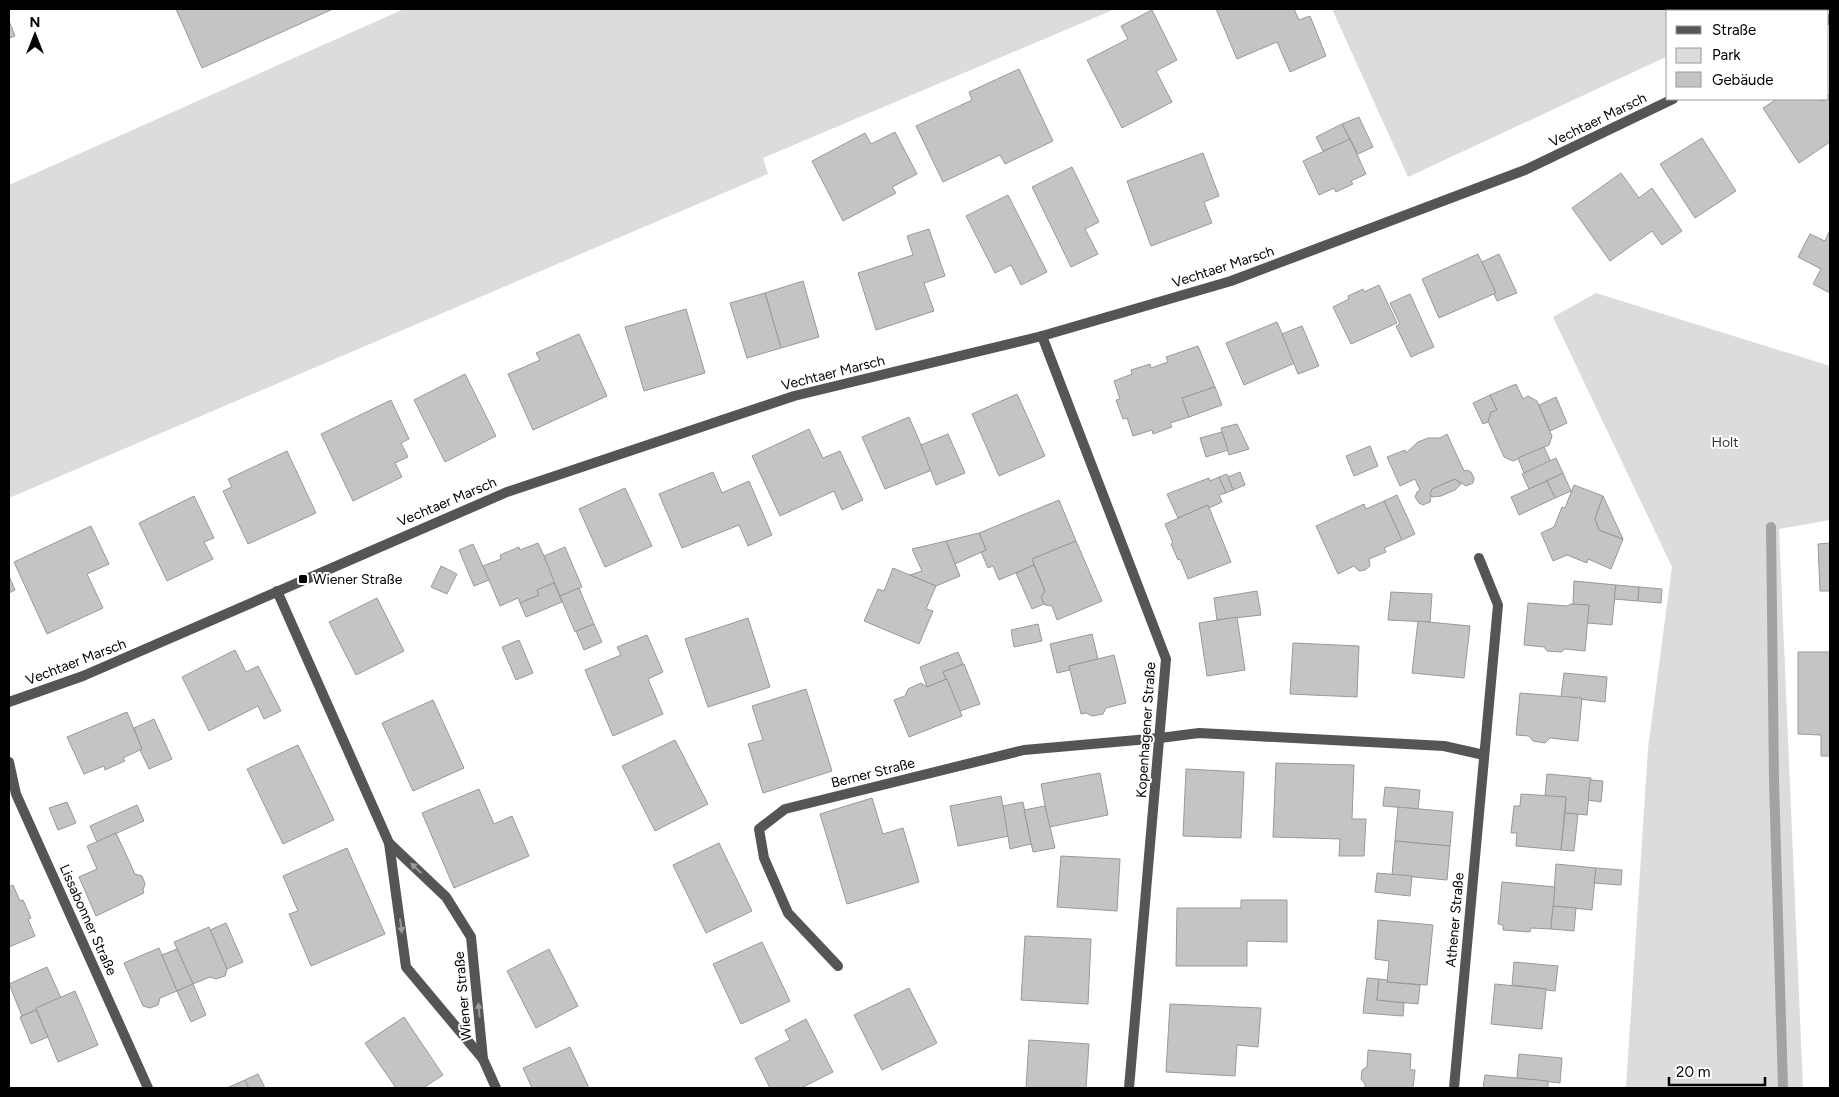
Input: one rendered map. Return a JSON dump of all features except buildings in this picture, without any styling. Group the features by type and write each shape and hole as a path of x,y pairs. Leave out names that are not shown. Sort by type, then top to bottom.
{"street":[{"name":"Vechtaer Marsch","path":"9,702 83,676 507,492 794,396 1042,336 1231,281 1525,170 1671,100"},
{"name":"Kopenhagener Straße","path":"1042,336 1166,659 1129,1088"},
{"name":"Athener Straße","path":"1454,1088 1498,605 1479,558"},
{"name":"Wiener Straße","path":"277,592 389,843 406,967 483,1059 496,1088"},
{"path":"1160,738 1199,733 1444,746 1484,754"},
{"name":"Berner Straße","path":"838,966 788,913 764,858 759,829 785,809 1024,750 1160,738"},
{"name":"Lissabonner Straße","path":"9,762 16,794 148,1088"},
{"name":"Wiener Straße","path":"389,843 446,897 472,937 483,1059"}],"green space":[{"path":"404,9 1115,9 763,158 768,174 9,498 9,185"},
{"path":"1332,9 1756,9 1666,10 1666,57 1408,177"},
{"name":"Holt","path":"1596,293 1830,366 1830,520 1779,529 1803,1088 1626,1088 1648,748 1672,567 1553,317"}],"waterway":[{"path":"1771,527 1774,781 1783,1088"}],"place":[{"name":"Wiener Straße","path":"303,579"}]}
